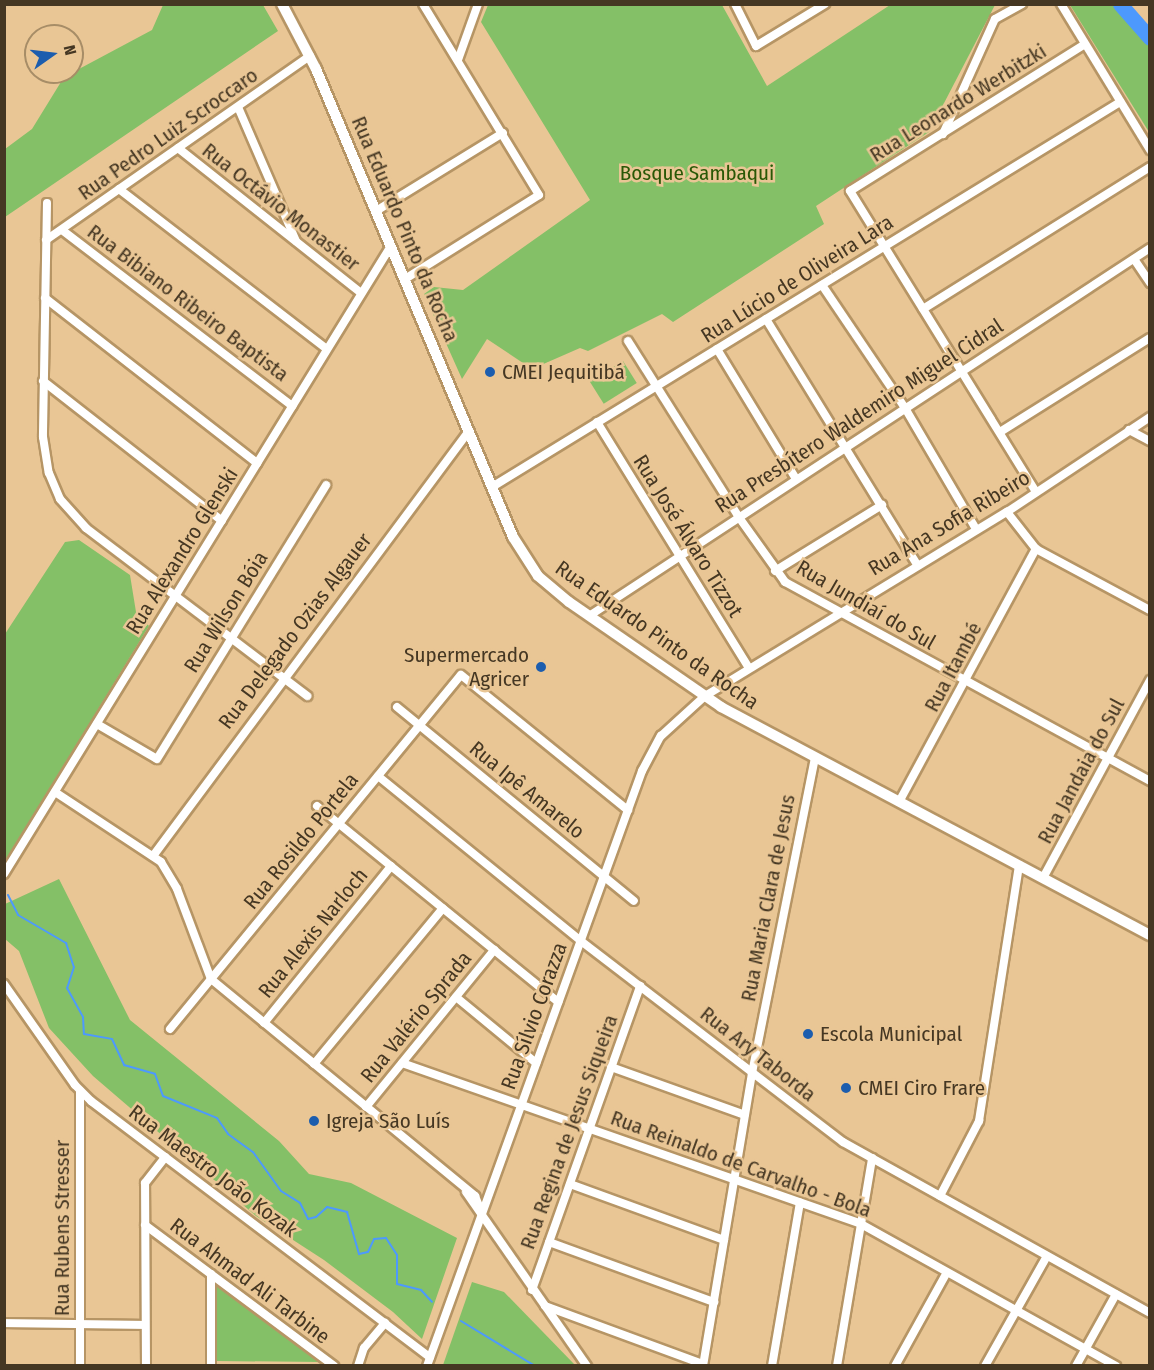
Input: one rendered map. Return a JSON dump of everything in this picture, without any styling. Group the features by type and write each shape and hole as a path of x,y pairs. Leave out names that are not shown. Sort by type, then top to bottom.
{"main road":[{"name":"Rua Eduardo Pinto da Rocha","path":"282,4 310,56 492,487 530,566 548,586 705,696 1149,935"}],"street":[{"path":"405,279 539,195 503,132 423,4"},
{"path":"458,60 478,4"},
{"path":"735,4 756,46 825,4"},
{"path":"943,135 995,19 1022,4"},
{"path":"1061,4 1149,150"},
{"name":"Rua Leonardo Werbitzki","path":"883,247 850,191 943,135 1085,44"},
{"name":"Rua Pedro Luiz Scroccaro","path":"46,240 310,56"},
{"name":"Rua Lúcio de Oliveira Lara","path":"492,487 1120,102"},
{"path":"238,107 297,242"},
{"path":"376,212 503,132"},
{"name":"Rua Octávio Monastier","path":"178,148 361,293"},
{"path":"923,309 1149,167"},
{"path":"119,189 327,349"},
{"path":"47,203 43,381 44,448 60,499 86,528 307,696"},
{"name":"Rua Bibiano Ribeiro Baptista","path":"62,230 292,406"},
{"name":"Rua Alexandro Glenski","path":"4,874 391,246"},
{"path":"883,247 1036,492"},
{"name":"Rua Presbítero Waldemiro Miguel Cidral","path":"589,616 1149,248"},
{"path":"1134,259 1149,283"},
{"path":"822,285 905,408 976,529"},
{"path":"45,298 257,463"},
{"path":"766,319 847,446 917,564"},
{"path":"999,432 1149,338"},
{"name":"Rua Jundiaí do Sul","path":"628,341 738,516 785,582 841,610 966,683 1149,781"},
{"path":"717,349 796,479"},
{"path":"43,381 222,521"},
{"name":"Rua Ana Sofia Ribeiro","path":"705,696 841,610 1007,512 1149,417"},
{"name":"Rua José Álvaro Tizzot","path":"597,423 749,668"},
{"path":"1129,430 1149,441"},
{"name":"Rua Delegado Ozias Algauer","path":"153,856 282,677 469,431"},
{"name":"Rua Wilson Bóia","path":"97,724 157,759 326,485"},
{"path":"775,571 882,505"},
{"path":"1007,512 1036,549 1149,610"},
{"name":"Rua Itambé","path":"899,802 966,683 1036,549"},
{"name":"Rua Rosildo Portela","path":"170,1029 460,675 628,810"},
{"name":"Rua Jandaia do Sul","path":"1043,878 1149,681"},
{"name":"Rua Sílvio Corazza","path":"427,1365 628,810 656,744 705,696"},
{"name":"Rua Ipê Amarelo","path":"397,707 634,901"},
{"name":"Rua Maria Clara de Jesus","path":"703,1365 745,1115 815,757"},
{"name":"Rua Ary Taborda","path":"378,776 581,941 843,1142 1149,1313"},
{"path":"55,792 153,856 172,877 211,979 459,1182 532,1290 587,1365"},
{"path":"317,806 558,1002"},
{"path":"939,1196 979,1121 1019,865"},
{"name":"Rua Alexis Narloch","path":"264,1023 391,866"},
{"path":"314,1064 443,908"},
{"name":"Rua Valério Sprada","path":"366,1107 495,950"},
{"name":"Rua Maestro João Kozak","path":"4,984 80,1091 430,1357"},
{"name":"Rua Regina de Jesus Siqueira","path":"532,1290 640,986"},
{"path":"456,997 536,1063"},
{"name":"Rua Reinaldo de Carvalho - Bola","path":"402,1063 861,1224 1116,1365"},
{"path":"611,1067 745,1115"},
{"name":"Rua Rubens Stresser","path":"80,1091 80,1365"},
{"path":"146,1365 145,1183 165,1157"},
{"path":"837,1365 872,1158"},
{"path":"570,1184 724,1240"},
{"path":"772,1365 800,1202"},
{"name":"Rua Ahmad Ali Tarbine","path":"145,1225 334,1365"},
{"path":"549,1242 714,1302"},
{"path":"985,1365 1047,1256"},
{"path":"895,1365 947,1272"},
{"path":"211,1274 211,1365"},
{"path":"1076,1365 1116,1294"},
{"path":"544,1306 703,1365"},
{"path":"4,1323 145,1325"},
{"path":"358,1365 364,1348 385,1323"}],"green space":[{"path":"163,5 263,5 278,31 5,217 5,149 32,129 60,84 84,84 84,66 152,30"},
{"name":"Bosque Sambaqui","path":"488,5 722,5 767,86 890,5 995,5 929,132 816,206 824,224 673,322 662,314 588,351 580,348 532,369 487,339 462,379 424,294 434,287 463,290 590,200 481,22"},
{"path":"1070,5 1115,5 1149,45 1149,132"},
{"path":"623,361 637,383 604,404 590,382"},
{"path":"79,540 130,575 136,612 149,626 5,862 5,634 65,542"},
{"path":"59,879 130,1020 279,1141 309,1174 351,1183 457,1238 422,1339 393,1312 324,1260 256,1216 93,1076 49,1028 19,951 5,939 5,904"},
{"path":"472,1282 504,1292 575,1365 443,1365"},
{"path":"216,1284 322,1362 216,1361"}],"waterway":[{"path":"1120,4 1150,38"},
{"path":"8,895 18,915 66,943 74,967 67,988 83,1017 84,1034 112,1039 124,1065 155,1074 163,1096 217,1118 228,1134 253,1152 281,1191 300,1203 308,1219 316,1217 327,1207 347,1212 359,1254 368,1252 374,1239 386,1238 397,1255 397,1284 421,1290 432,1302"},
{"path":"461,1321 535,1366"}],"place":[{"name":"CMEI Jequitibá","path":"490,372"},
{"name":"Supermercado Agricer","path":"541,667"},
{"name":"Escola Municipal","path":"808,1034"},
{"name":"CMEI Ciro Frare","path":"846,1088"},
{"name":"Igreja São Luís","path":"314,1121"}]}
